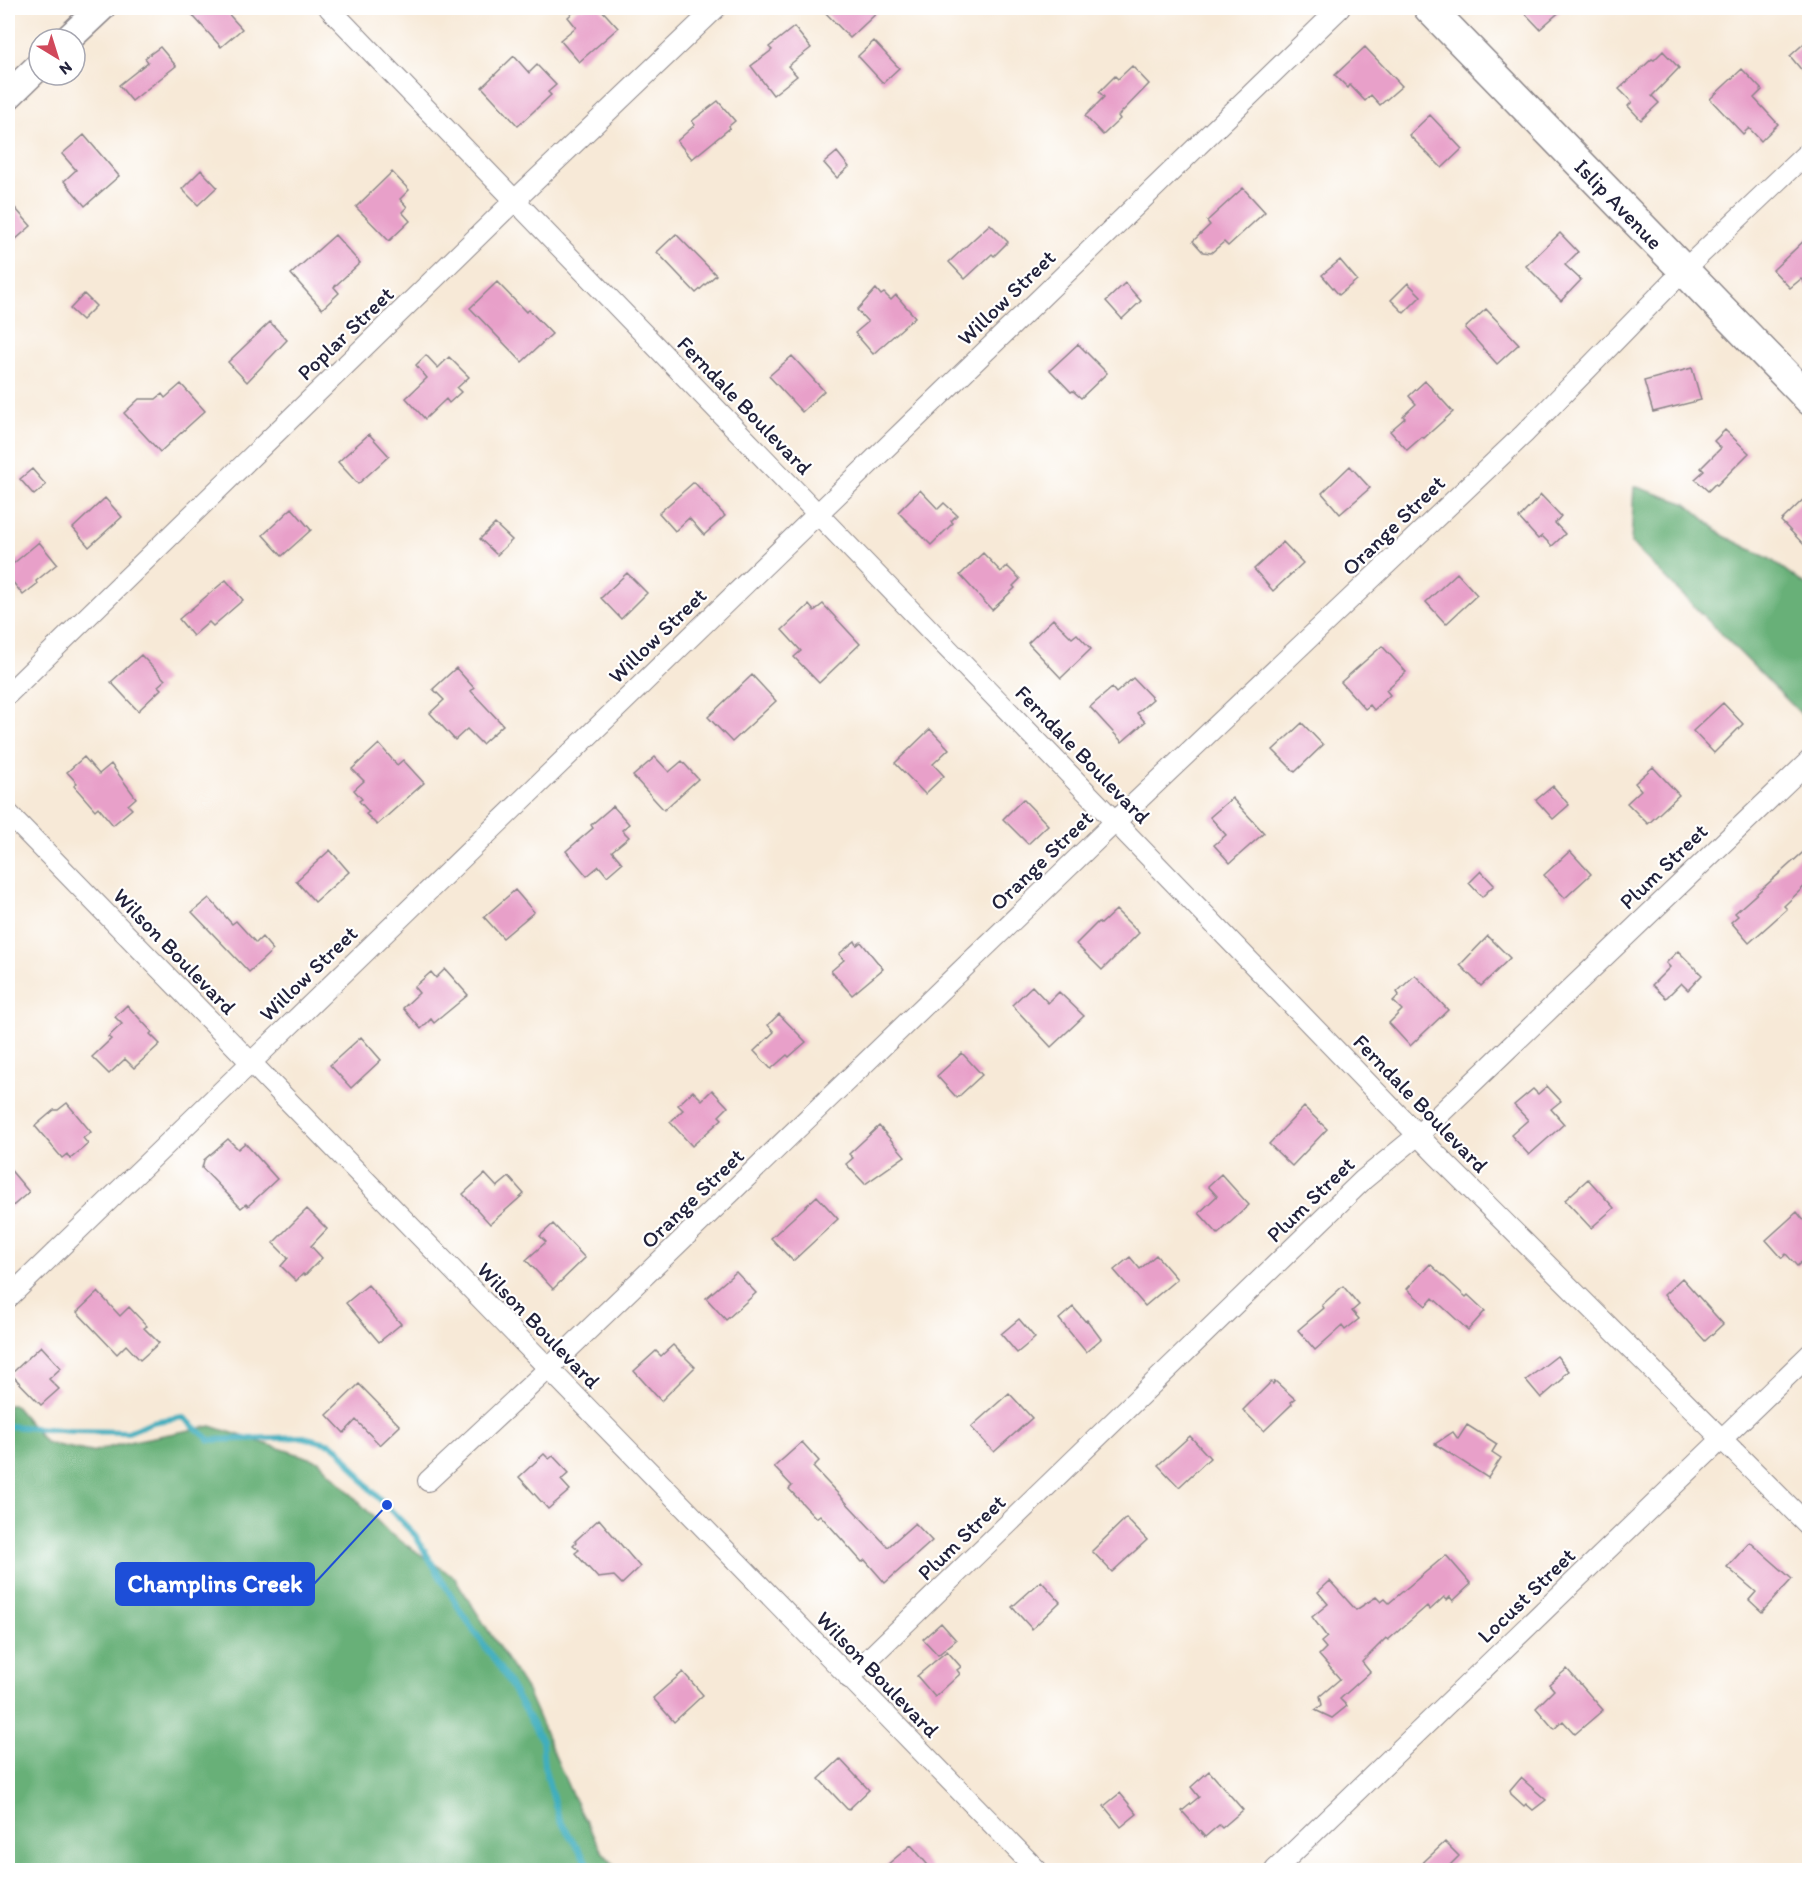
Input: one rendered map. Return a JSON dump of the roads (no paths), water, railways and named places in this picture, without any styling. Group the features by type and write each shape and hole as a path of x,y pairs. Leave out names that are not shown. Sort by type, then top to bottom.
{"main road":[{"name":"Islip Avenue","path":"1429,8 1809,400"}],"street":[{"path":"81,27 101,8"},
{"name":"Ferndale Boulevard","path":"329,8 1418,1135 1809,1527"},
{"name":"Poplar Street","path":"8,693 716,8"},
{"name":"Willow Street","path":"8,1298 1340,8"},
{"path":"8,96 27,78"},
{"name":"Orange Street","path":"428,1481 548,1370 1115,822 1524,434 1684,270 1809,150"},
{"name":"Plum Street","path":"849,1678 1363,1180 1418,1135 1809,760"},
{"name":"Wilson Boulevard","path":"8,813 1037,1870"},
{"name":"Locust Street","path":"1275,1870 1809,1354"}],"waterway":[{"path":"8,1426 128,1432 152,1422 183,1417 210,1440 303,1437 331,1444 339,1449 370,1489 415,1535 460,1610 505,1676 542,1741 544,1766 559,1819 592,1870"}],"place":[{"name":"Champlins Creek","path":"387,1505"}]}
